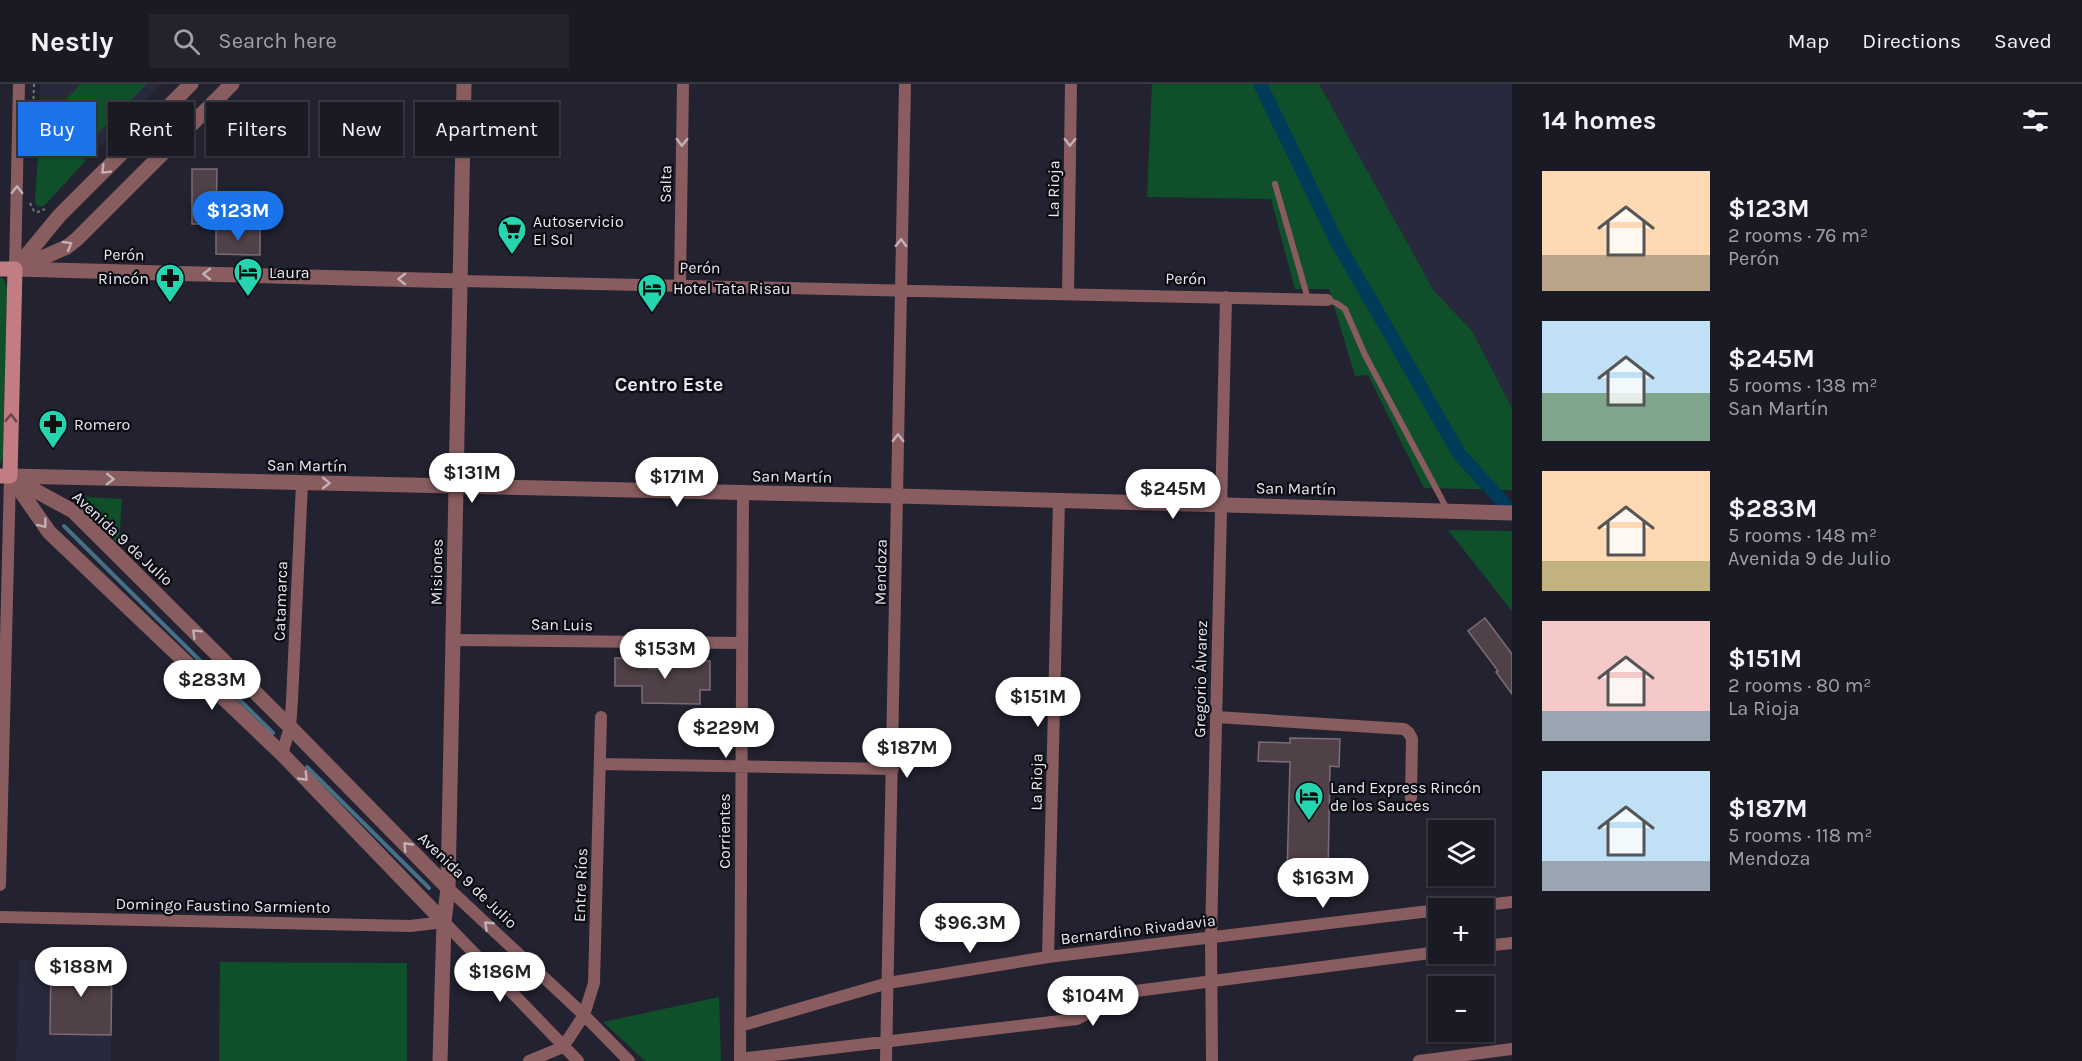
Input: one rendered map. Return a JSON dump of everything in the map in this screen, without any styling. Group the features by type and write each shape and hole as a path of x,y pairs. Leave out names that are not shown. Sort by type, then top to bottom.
{"main road":[{"path":"5,476 8,269"}],"street":[{"path":"8,269 20,84"},
{"path":"8,269 191,84"},
{"path":"8,269 67,247 77,239 232,84"},
{"name":"Misiones","path":"440,1061 444,922 448,888 464,84"},
{"name":"Salta","path":"680,285 683,84"},
{"name":"Mendoza","path":"886,1061 905,84"},
{"name":"La Rioja","path":"1068,294 1071,84"},
{"name":"Perón","path":"8,269 1326,300"},
{"name":"Gregorio Álvarez","path":"1212,1061 1211,937 1226,297"},
{"path":"5,476 49,532 282,754 578,1061"},
{"path":"0,885 5,476"},
{"name":"San Martín","path":"5,476 898,496 1512,513"},
{"name":"Avenida 9 de Julio","path":"5,476 73,511 448,888 584,1015 629,1061"},
{"name":"Catamarca","path":"282,754 290,727 302,483"},
{"name":"Corrientes","path":"740,1060 743,493"},
{"name":"La Rioja","path":"1048,957 1059,500"},
{"name":"San Luis","path":"453,640 742,643"},
{"name":"Entre Ríos","path":"563,1047 584,1015 594,983 602,717"},
{"path":"1216,717 1404,729 1412,739 1411,798"},
{"path":"600,764 892,769"},
{"path":"1494,904 1512,902"},
{"name":"Bernardino Rivadavia","path":"740,1026 888,983 1048,957 1428,911"},
{"name":"Domingo Faustino Sarmiento","path":"0,917 410,926 444,922"},
{"path":"1494,945 1512,943"},
{"path":"740,1060 1077,1019 1128,992 1428,953"},
{"path":"529,1061 563,1047"},
{"path":"1419,1061 1512,1049"}],"lane":[{"path":"1275,184 1308,299"},
{"path":"1326,300 1345,309 1365,354 1448,510"}],"path":[{"path":"33,102 34,84"},
{"path":"30,198 34,211 45,209"}],"shaded area":[{"path":"40,84 161,84 143,102 108,102 108,138 96,150 96,102 40,102"},
{"path":"1319,84 1512,84 1512,408 1472,331 1434,292"},
{"path":"75,156 90,156 86,160"},
{"path":"19,960 51,961 111,1035 111,1061 16,1061"}],"green space":[{"path":"81,84 147,84 129,102 108,102 108,123 96,135 96,102 64,102"},
{"path":"1152,84 1319,84 1434,291 1472,331 1512,408 1512,490 1424,488 1368,375 1355,376 1329,289 1295,289 1271,199 1147,197"},
{"path":"38,156 75,156 86,160 45,205 40,207 36,205"},
{"path":"0,277 4,279 7,287 3,457 0,465"},
{"path":"84,497 122,499 119,545 81,506 79,500"},
{"path":"1448,530 1512,531 1512,611"},
{"path":"220,962 407,963 407,1061 219,1061"},
{"path":"719,997 721,1061 645,1061 603,1022"}],"building":[{"path":"192,169 217,169 216,224 192,224"},
{"path":"216,229 260,229 260,255 216,254"},
{"path":"1485,618 1512,654 1512,694 1468,631"},
{"path":"615,658 649,658 649,669 670,669 670,660 710,661 710,690 700,690 700,704 642,703 642,686 615,686"},
{"name":"Land Express Rincón de los Sauces","path":"1290,738 1340,739 1339,767 1330,766 1328,876 1287,875 1290,762 1258,761 1259,742 1290,743"},
{"path":"51,961 112,962 111,1035 50,1034"}],"waterway":[{"path":"1260,84 1337,242 1460,455 1512,512"},
{"path":"64,526 273,733"},
{"path":"307,767 429,888"}],"place":[{"name":"Autoservicio El Sol","path":"512,256"},
{"name":"Laura","path":"248,298"},
{"name":"Rincón","path":"170,304"},
{"name":"Hotel Tata Risau","path":"652,314"},
{"name":"Romero","path":"53,450"},
{"name":"Land Express Rincón de los Sauces","path":"1309,822"}],"district":[{"name":"Centro Este","path":"669,384"}]}
